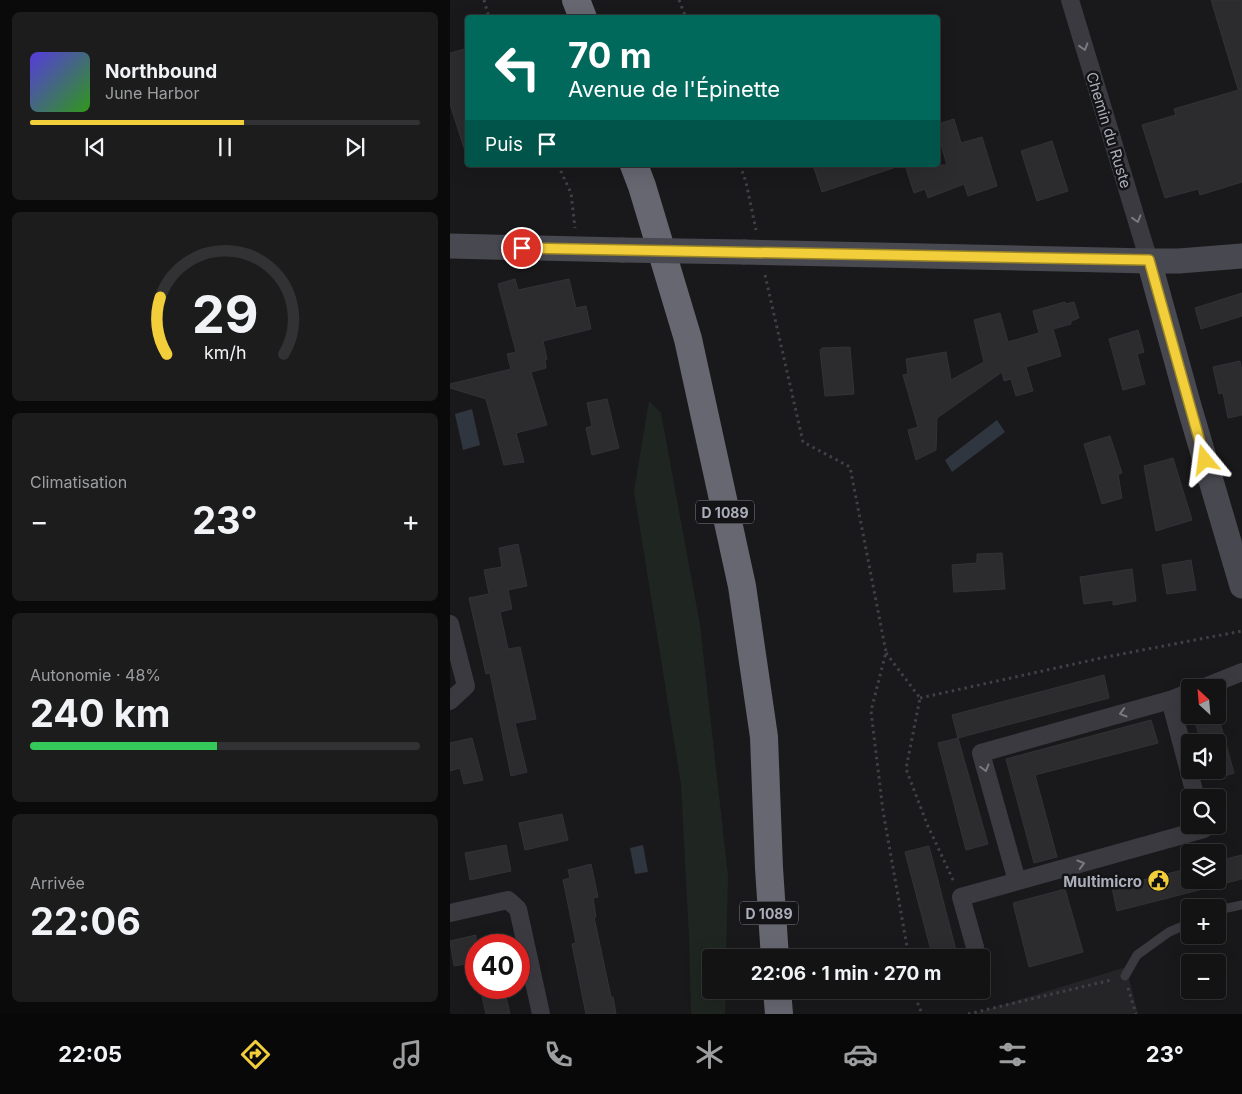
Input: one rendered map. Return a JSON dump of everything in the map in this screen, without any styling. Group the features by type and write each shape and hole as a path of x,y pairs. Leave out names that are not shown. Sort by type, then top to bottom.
{"highway":[{"path":"576,0 581,15"},
{"name":"D 1089","path":"635,167 688,339 742,586 764,737 769,868 769,949"},
{"path":"769,868 774,949"},
{"path":"768,999 768,1014"},
{"path":"778,999 779,1014"}],"street":[{"name":"Chemin du Ruste","path":"1070,0 1149,260"},
{"path":"450,246 1180,261 1242,256"},
{"path":"1149,260 1242,586"},
{"path":"450,624 466,686 450,701"},
{"path":"1224,679 1242,672"},
{"path":"1017,881 981,753 1181,696"},
{"path":"1170,700 1194,789"},
{"path":"974,946 961,897 1186,834"},
{"path":"450,913 508,900 518,909 540,1014"}],"lane":[{"path":"1226,908 1242,905"},
{"path":"1125,976 1138,955 1169,932 1181,927"}],"path":[{"path":"484,0 488,15"},
{"path":"680,0 685,15"},
{"path":"559,167 571,193 577,249"},
{"path":"741,167 746,182 752,252 803,442 850,467 886,652 871,711 883,811 907,949"},
{"path":"920,698 1106,657 1242,631"},
{"path":"886,652 920,698 906,769 927,824 961,897"},
{"path":"968,1014 1125,976 1136,1014"},
{"path":"917,999 922,1014"}],"shaded area":[{"path":"649,401 661,413 700,625 728,876 726,949 702,949 702,999 726,999 725,1014 691,1014 681,784 634,491"},
{"path":"472,409 480,445 463,450 455,414"},
{"path":"997,420 1005,432 952,472 945,460"},
{"path":"643,845 648,872 635,874 630,848"},
{"path":"1126,967 1138,1014 973,1014"}],"building":[{"path":"1211,0 1242,0 1242,89 1238,89"},
{"path":"465,49 465,148 450,104 450,53"},
{"path":"1242,89 1242,182 1200,195 1198,189 1165,198 1142,125 1176,115 1174,109"},
{"path":"954,119 961,143 982,137 997,186 968,196 964,184 928,198 925,189 914,193 906,167 940,167 940,165 947,165 940,141 940,123"},
{"path":"1052,141 1068,191 1037,201 1021,151"},
{"path":"814,167 896,167 822,192"},
{"path":"515,279 518,290 569,279 576,308 586,306 591,329 543,341 547,359 545,360 546,368 531,372 547,425 516,433 524,462 504,465 486,399 450,388 450,384 511,369 507,354 516,352 498,284"},
{"path":"1242,293 1242,316 1201,329 1195,308"},
{"path":"1065,302 1066,304 1074,302 1079,318 1071,321 1071,324 1053,329 1061,356 1026,367 1033,391 1016,396 1011,379 1004,381 1002,372 937,418 936,450 916,460 908,430 918,427 903,375 908,374 906,359 946,352 951,380 984,362 974,320 1000,313 1008,342 1039,333 1033,311"},
{"path":"1138,330 1144,352 1137,354 1145,384 1123,390 1109,339"},
{"path":"850,347 854,394 825,396 820,350 822,348"},
{"path":"1240,361 1242,370 1242,415 1228,418 1223,393 1219,394 1213,367"},
{"path":"607,399 619,448 592,455 586,428 592,426 587,403"},
{"path":"1110,436 1122,473 1118,474 1122,498 1102,504 1084,444"},
{"path":"1173,458 1192,520 1156,531 1144,466"},
{"path":"518,544 527,586 508,590 512,609 500,612 508,649 520,647 536,719 515,723 527,772 511,776 490,673 486,674 469,598 489,594 484,570 502,567 499,548"},
{"path":"1002,553 1005,589 954,592 952,565 977,563 977,554"},
{"path":"1191,560 1196,590 1167,594 1162,565"},
{"path":"1132,569 1136,601 1113,605 1113,600 1084,604 1080,577"},
{"path":"1104,675 1109,698 958,738 952,715"},
{"path":"1151,720 1158,743 1035,775 1057,857 1034,863 1006,759"},
{"path":"1196,724 1220,724 1223,734 1199,734"},
{"path":"472,738 483,780 464,784 460,768 450,771 450,743"},
{"path":"958,738 988,844 966,850 938,743"},
{"path":"1226,744 1234,773 1226,775"},
{"path":"562,814 568,840 525,850 519,823"},
{"path":"506,845 511,871 470,880 465,853"},
{"path":"929,846 956,949 931,949 905,852"},
{"path":"1242,855 1242,879 1226,883 1226,859"},
{"path":"591,864 598,897 593,898 596,917 594,917 616,1014 586,1014 572,944 576,943 563,880 570,878 568,870"},
{"path":"1181,870 1181,889 1203,889 1117,911 1112,888"},
{"path":"1065,889 1083,952 1029,967 1013,903"},
{"path":"465,938 465,964 454,966 450,941"},
{"path":"483,999 507,999 510,1014 486,1014"}],"place":[{"name":"Multimicro","path":"1158,881"}],"route":[{"path":"522,248 1149,260 1205,460"}]}
